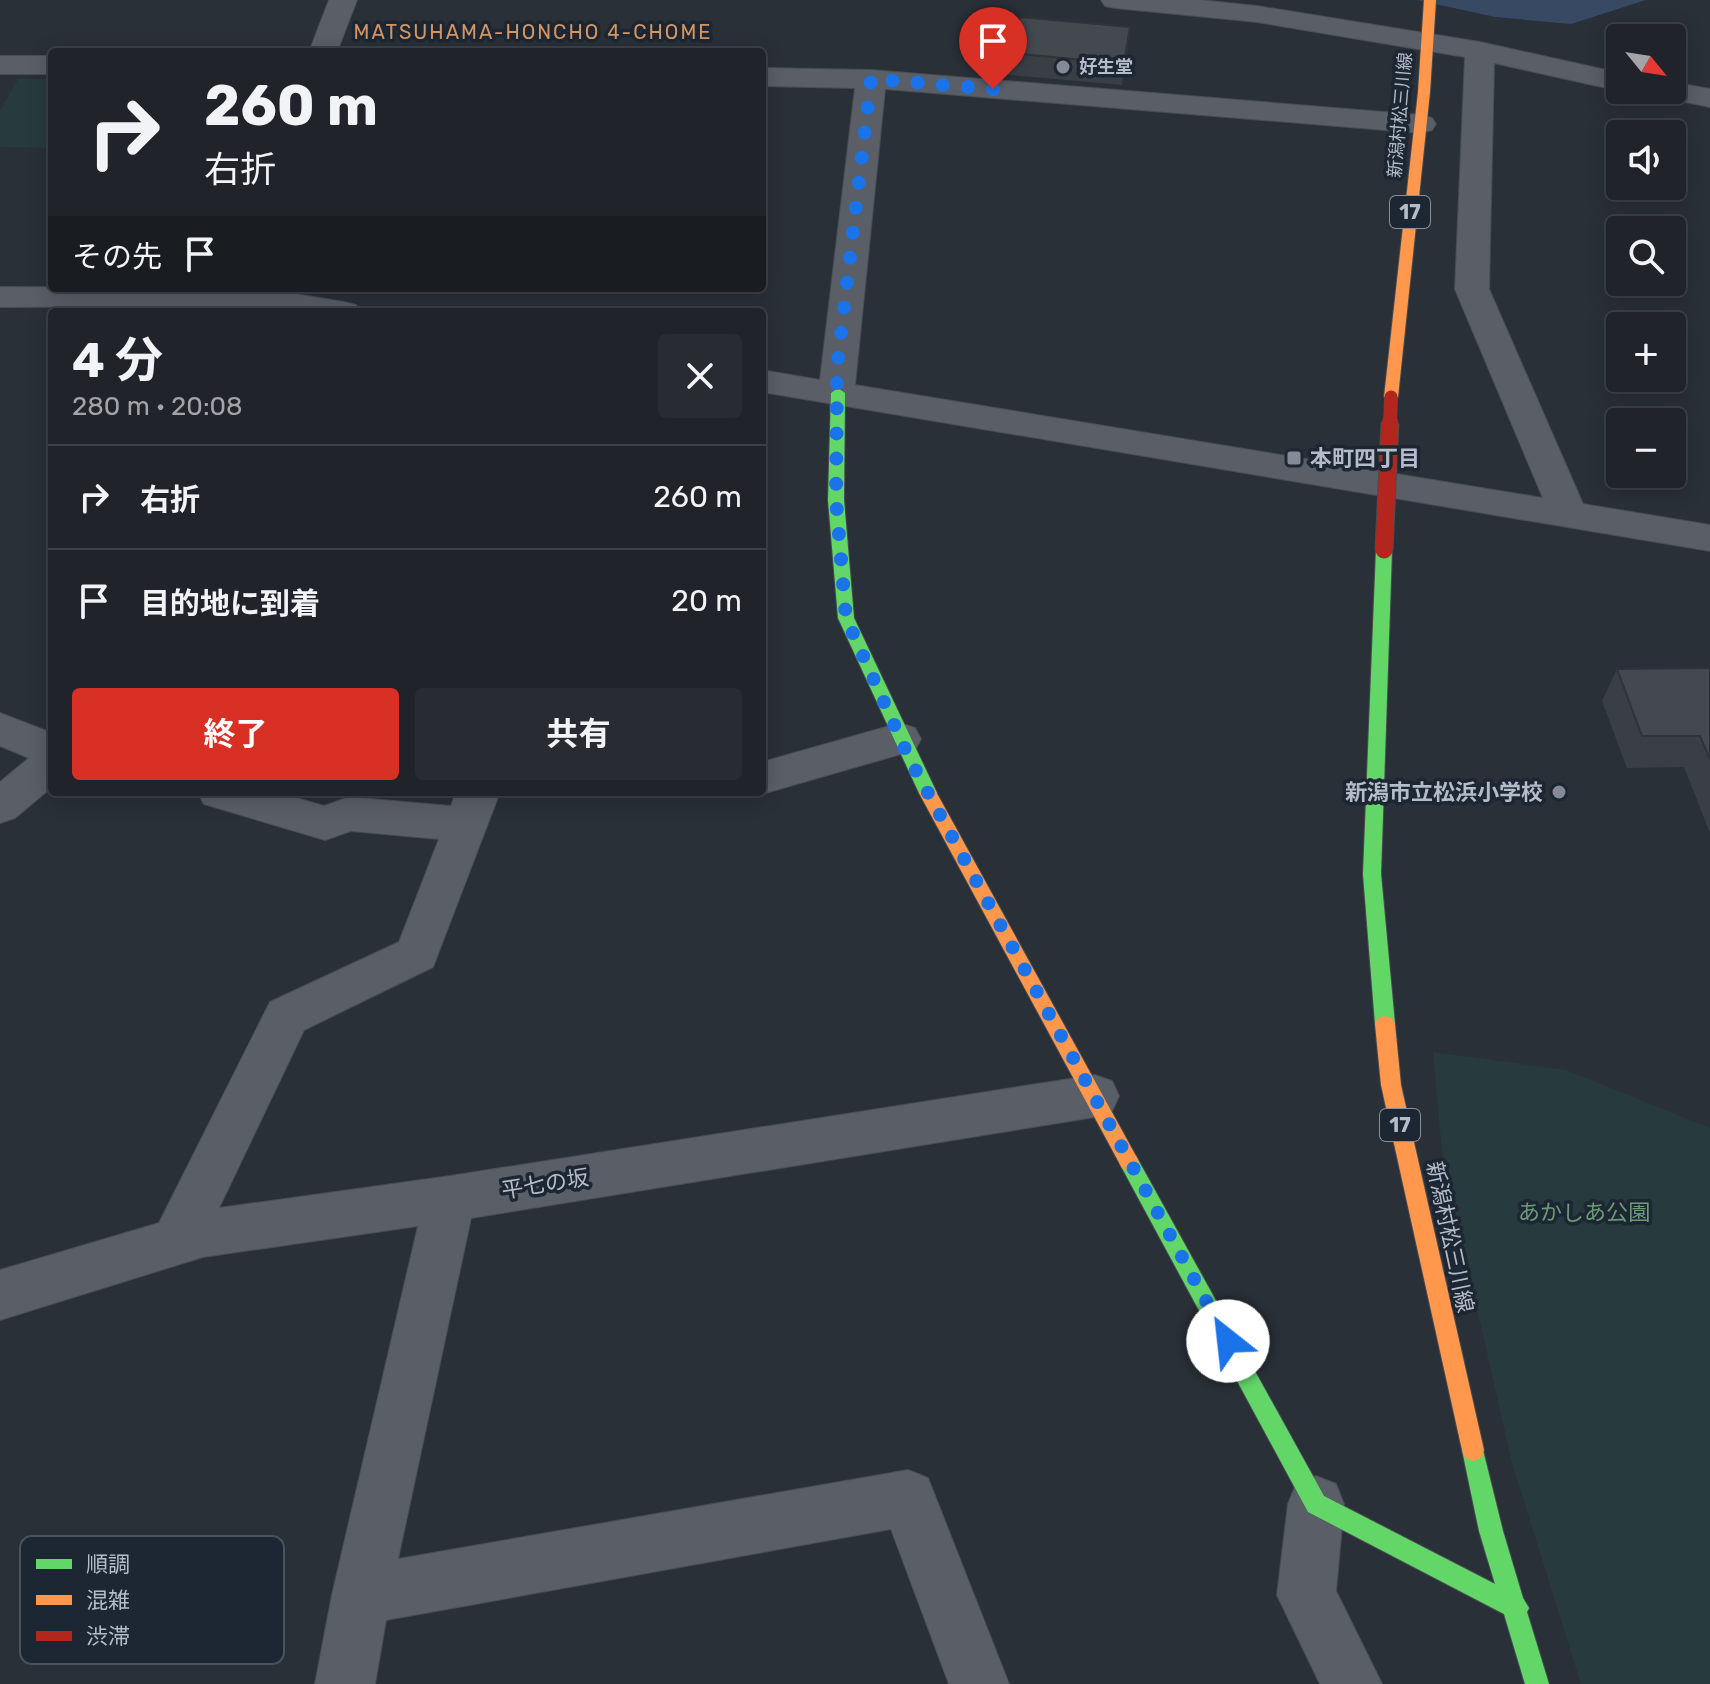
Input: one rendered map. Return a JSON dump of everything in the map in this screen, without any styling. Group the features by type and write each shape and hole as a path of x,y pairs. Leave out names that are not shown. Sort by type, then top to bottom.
{"main road":[{"name":"17","path":"1427,34 1430,0"},
{"name":"新潟村松三川線","path":"1427,34 1421,124 1391,397 1372,874 1391,1085 1491,1531 1517,1608 1537,1684"},
{"path":"838,393 836,500 846,618 900,739 1316,1504 1517,1608"}],"street":[{"path":"325,48 343,0"},
{"path":"1115,0 1427,34 1480,51 1606,79"},
{"path":"1480,51 1472,289 1569,516"},
{"path":"0,65 48,65"},
{"path":"766,77 871,79 1421,124"},
{"path":"838,393 837,368 871,79"},
{"path":"1686,94 1710,98"},
{"path":"0,297 247,299 314,308"},
{"path":"766,382 1710,538"},
{"path":"0,728 48,749"},
{"path":"766,777 900,739"},
{"path":"0,806 48,766"},
{"path":"177,1241 287,1016 417,954 472,808 349,814 325,823 233,796"},
{"name":"平七の坂","path":"0,1295 203,1234 450,1199 1095,1096"},
{"path":"345,1684 361,1595 450,1199"},
{"path":"361,1595 908,1498 979,1684"},
{"path":"1316,1504 1306,1595 1352,1684"}],"green space":[{"path":"18,79 48,79 48,148 0,147 0,111"},
{"name":"あかしあ公園","path":"1433,1052 1566,1070 1710,1128 1710,1684 1581,1684 1512,1463 1442,1153"}],"water":[{"path":"1417,0 1646,0 1571,24 1495,17"}],"building":[{"path":"1020,17 1130,27 1124,64 1000,52 1004,38 1015,39"},
{"path":"1710,668 1710,759 1700,736 1642,736 1617,669"}],"traffic: fast":[{"path":"838,393 836,500 846,618 928,793"},
{"path":"1384,550 1372,874 1385,1024"},
{"path":"1129,1162 1316,1504 1517,1608"},
{"path":"1473,1450 1491,1531 1537,1684"}],"traffic: slow":[{"path":"1391,397 1424,92 1430,0"},
{"path":"928,793 1129,1162"},
{"path":"1385,1024 1391,1085 1473,1450"}],"traffic: jam":[{"path":"1384,550 1391,397"}],"place":[{"name":"好生堂","path":"1063,67"},
{"name":"本町四丁目","path":"1294,458"},
{"name":"新潟市立松浜小学校","path":"1559,792"}],"district":[{"name":"MATSUHAMA-HONCHO 4-CHOME","path":"533,32"}],"route":[{"path":"993,89 871,79 837,368 836,500 846,618 910,760 1228,1341"}]}
